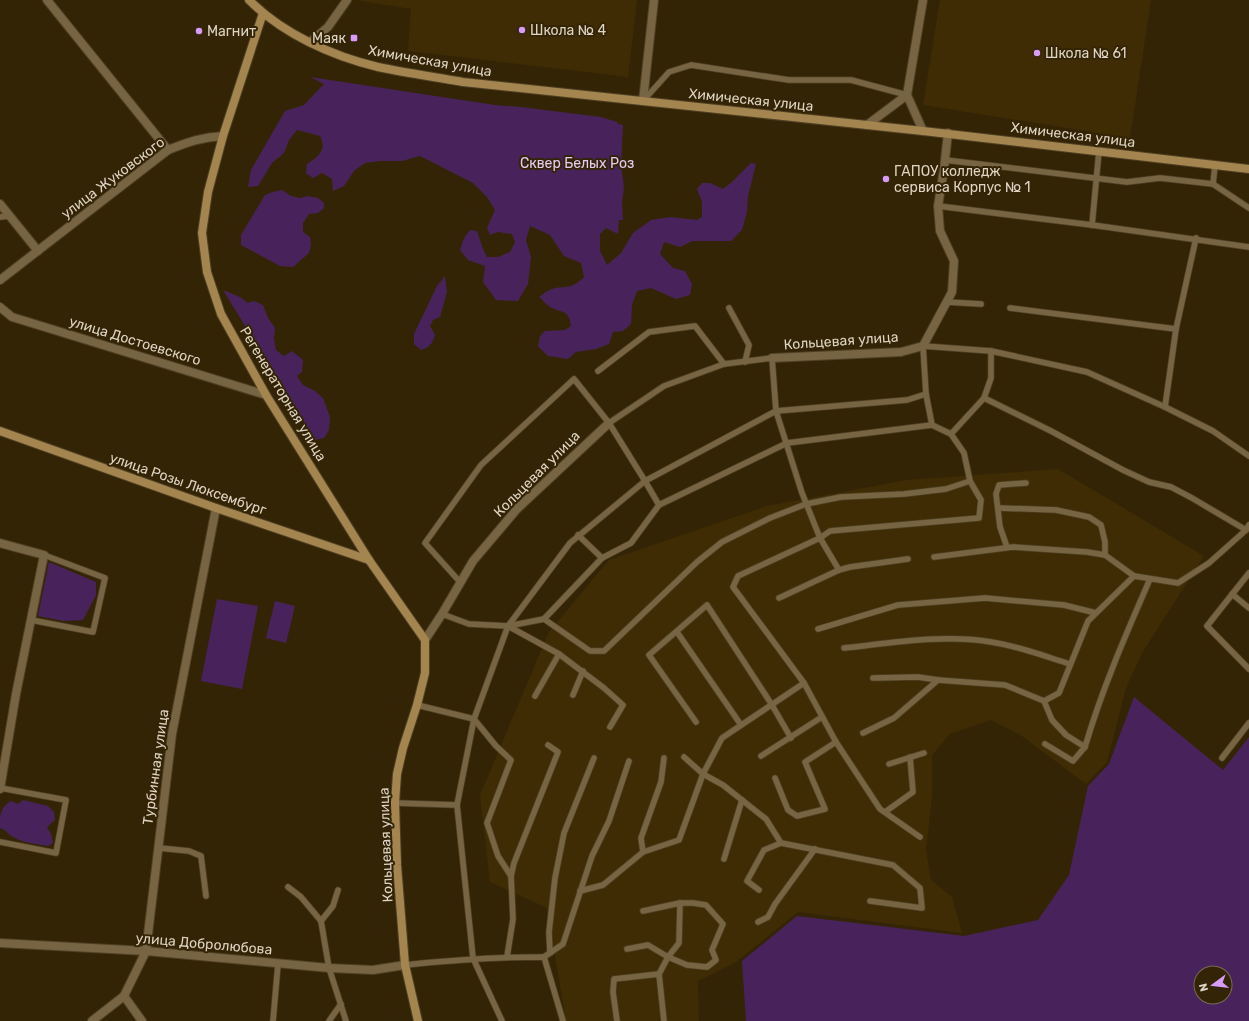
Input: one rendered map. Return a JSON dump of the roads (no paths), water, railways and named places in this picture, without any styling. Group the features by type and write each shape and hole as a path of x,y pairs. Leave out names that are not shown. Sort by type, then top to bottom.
{"street":[{"path":"47,0 168,150"},
{"name":"Химическая улица","path":"249,0 263,14 286,29 310,42 354,60 377,67 463,82 923,130 1249,169"},
{"path":"310,42 328,27 347,0"},
{"path":"643,101 654,0"},
{"path":"923,0 907,95 923,130"},
{"path":"223,136 263,14"},
{"path":"867,125 907,95"},
{"path":"923,346 952,292 954,261 940,231 938,206 948,133"},
{"name":"улица Жуковского","path":"0,280 168,150 192,140 209,136 223,136"},
{"name":"Регенераторная улица","path":"223,136 208,192 202,233 207,272 221,314 266,395 369,560 425,640"},
{"path":"0,204 38,251"},
{"name":"улица Достоевского","path":"0,307 12,317 266,395"},
{"name":"Кольцевая улица","path":"772,358 901,352 923,346"},
{"name":"Кольцевая улица","path":"418,1021 405,964 397,865 395,803 397,774 402,748 417,705 425,673 425,640 473,561 517,509 609,423"},
{"name":"улица Розы Люксембург","path":"0,431 216,508 369,560"},
{"name":"Турбинная улица","path":"124,996 146,951 172,734 216,508"},
{"path":"0,543 44,555 16,694 0,789"},
{"name":"улица Добролюбова","path":"0,943 146,951 329,968 373,970 405,964"},
{"path":"92,1021 124,996 142,1021"}],"lane":[{"path":"643,101 669,72 691,65 789,80 851,80 907,95"},
{"path":"1092,225 1100,151"},
{"path":"945,160 1127,182 1160,178 1213,184 1249,208"},
{"path":"1213,184 1215,165"},
{"path":"938,206 1196,238 1249,247"},
{"path":"0,217 10,216"},
{"path":"1165,407 1176,329 1196,238"},
{"path":"946,302 982,304"},
{"path":"729,308 749,345 745,362"},
{"path":"1010,308 1176,329"},
{"path":"598,371 649,332 695,326 724,364"},
{"path":"932,425 926,394 923,346 991,351 1087,372 1165,407 1213,431 1249,456"},
{"path":"951,434 984,398 991,378 991,351"},
{"path":"772,358 776,411 806,504 820,538 839,570"},
{"name":"Кольцевая улица","path":"609,423 664,386 724,364 772,358"},
{"path":"460,582 425,543 482,465 574,379 609,423 659,505"},
{"path":"502,1021 473,958 457,805 474,718 508,626 570,543 645,481 776,411 907,400 926,394"},
{"path":"934,557 1013,547 1079,551 1105,555 1134,576 1178,583 1208,563 1247,527 1178,490 1149,482 1123,470 1051,431 984,398"},
{"path":"442,614 469,624 508,626 544,619 602,558 631,543 659,505 787,443 932,425 951,434 964,453 970,481 981,500 979,518 830,531 820,538 738,576 733,587 804,683 836,742 880,809 920,837"},
{"path":"544,619 590,651 604,651 697,562 722,542 770,518 806,504 841,497 904,494 946,489 970,481"},
{"path":"1007,548 1000,527 999,508 996,494 999,485 1026,483"},
{"path":"999,508 1056,510 1089,518 1101,525 1105,542 1105,555"},
{"path":"578,535 602,558"},
{"path":"31,620 93,632 105,578 44,555"},
{"path":"779,598 839,570 850,567 908,559"},
{"path":"1249,573 1207,626 1249,669"},
{"path":"1044,701 1059,693 1088,621 1134,576"},
{"path":"1045,744 1073,761 1085,747 1095,712 1150,579"},
{"path":"1232,594 1249,608"},
{"path":"818,629 898,605 985,598 1064,605 1096,613"},
{"path":"696,722 650,655 707,605 772,705 791,738"},
{"path":"508,626 559,654 583,671 623,705 610,727"},
{"path":"677,632 741,725"},
{"path":"844,648 956,638 991,642 1025,650 1070,664"},
{"path":"535,696 559,654"},
{"path":"573,695 583,671"},
{"path":"874,678 918,676 938,680 1005,685 1044,701 1052,720 1066,735 1085,747"},
{"path":"863,733 894,718 938,680"},
{"path":"580,891 603,885 643,852 679,840 703,774 722,738 804,683"},
{"path":"417,705 474,718 496,746 511,760 487,823 498,856 511,876"},
{"path":"760,756 791,738 822,717"},
{"path":"1222,758 1249,723"},
{"path":"775,778 788,810 797,816 825,809 805,762 836,742"},
{"path":"507,957 513,919 511,876 514,863 558,752 548,744"},
{"path":"889,764 924,753"},
{"path":"684,757 703,774 723,785 766,819 781,843"},
{"path":"885,812 912,792 910,757"},
{"path":"550,953 549,932 554,886 564,833 594,758"},
{"path":"643,852 641,838 661,782 664,758"},
{"path":"405,964 473,958 544,957 563,944 592,856 609,821 629,761"},
{"path":"0,789 66,800 56,853 0,842"},
{"path":"724,859 742,800"},
{"path":"395,803 457,805"},
{"path":"759,890 746,881 764,850 781,843 893,865 920,888 922,908 870,901"},
{"path":"159,848 189,851 201,856 206,896"},
{"path":"758,922 768,917 775,904 815,850"},
{"path":"288,887 302,897 321,921 329,968 346,1021"},
{"path":"321,921 333,906 338,890"},
{"path":"664,1021 659,974 668,957 679,943 680,903"},
{"path":"627,949 648,945 668,957 687,965 707,967 716,960 712,950 723,924 706,906 693,903 680,903 643,912"},
{"path":"544,957 563,1021"},
{"path":"273,1021 278,964"},
{"path":"617,1021 613,992 614,979 659,974"},
{"path":"329,1021 341,1004"}],"place":[{"name":"Школа № 4","path":"522,30"},
{"name":"Магнит","path":"199,31"},
{"name":"Маяк","path":"354,38"},
{"name":"Школа № 61","path":"1037,53"},
{"name":"ГАПОУ колледж сервиса Корпус № 1","path":"886,179"}],"park label":[{"name":"Сквер Белых Роз","path":"577,163"}]}
